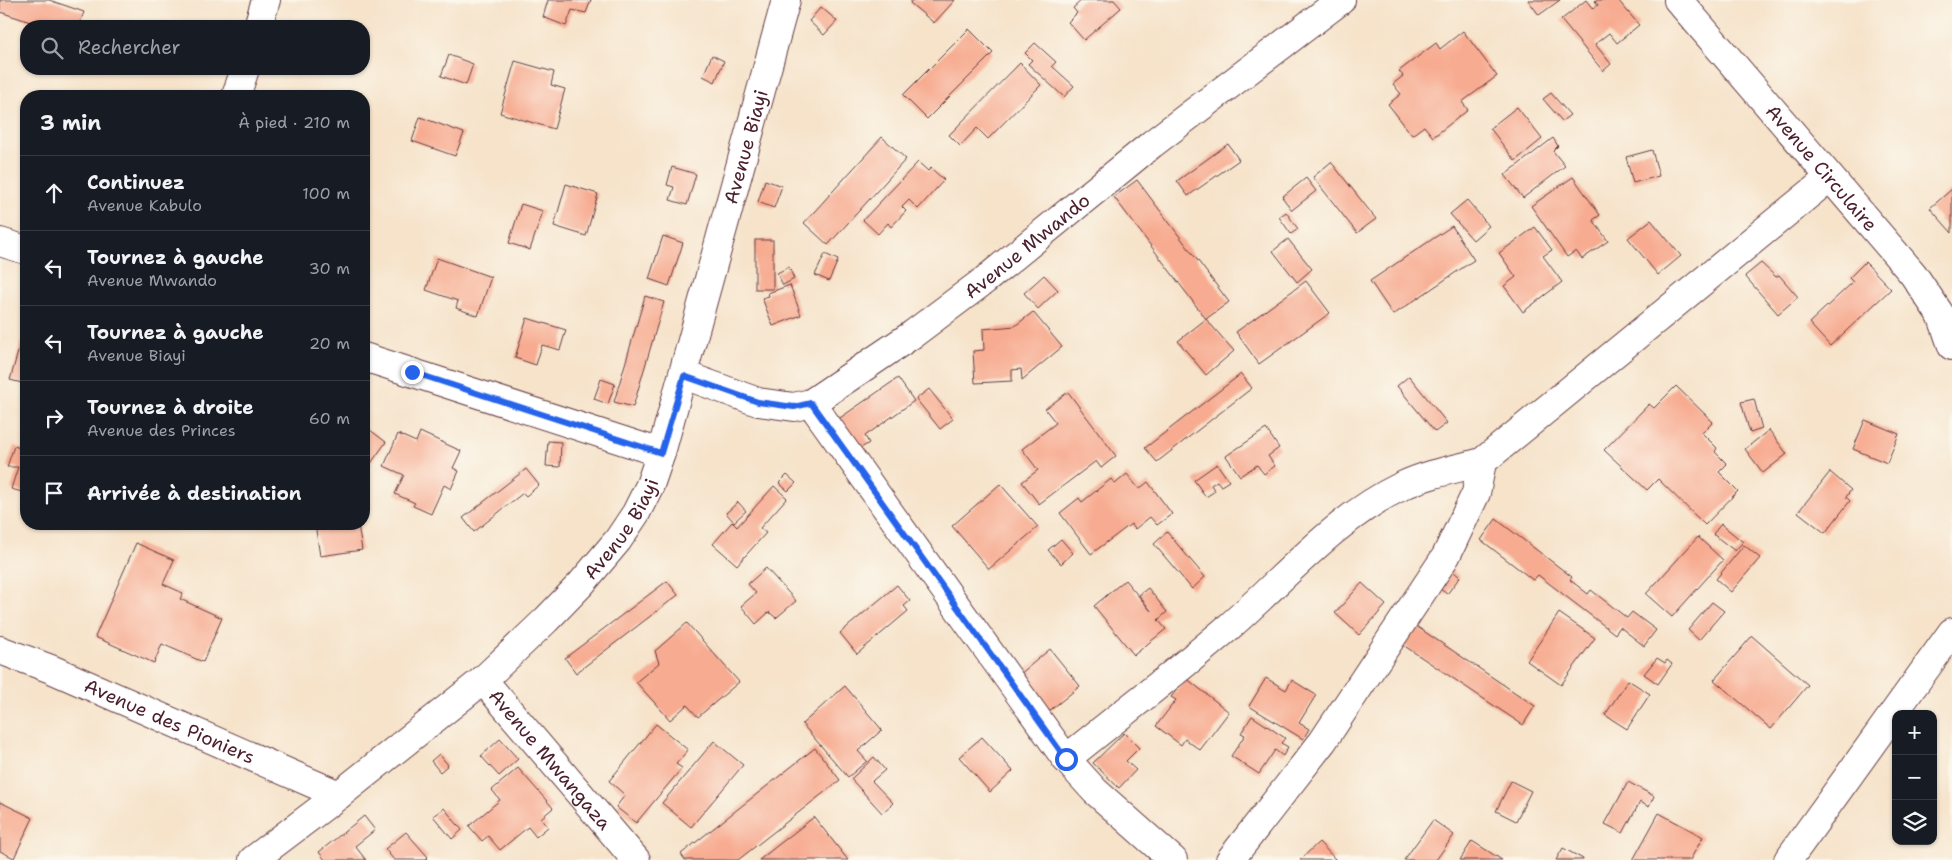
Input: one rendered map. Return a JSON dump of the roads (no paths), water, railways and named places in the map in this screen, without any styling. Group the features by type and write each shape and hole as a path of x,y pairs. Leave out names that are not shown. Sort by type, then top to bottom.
{"street":[{"path":"260,20 266,0"},
{"name":"Avenue Biayi","path":"253,860 483,680 546,620 597,566 636,513 650,486 684,376 786,0"},
{"name":"Avenue Mwando","path":"684,376 758,402 794,407 811,403 913,334 985,280 1152,144 1341,0"},
{"name":"Avenue Circulaire","path":"1678,0 1913,274 1942,316 1952,346"},
{"path":"238,90 243,75"},
{"path":"1066,759 1230,626 1345,520 1370,503 1403,485 1438,473 1482,462 1829,178"},
{"path":"0,242 20,248"},
{"path":"370,358 661,453"},
{"path":"811,403 1066,759 1102,798 1173,860"},
{"path":"1230,860 1323,741 1446,556 1476,493 1482,462"},
{"path":"1788,860 1952,632"},
{"name":"Avenue des Pioniers","path":"0,650 51,669 339,794"},
{"name":"Avenue Mwangaza","path":"483,680 636,860"}]}
